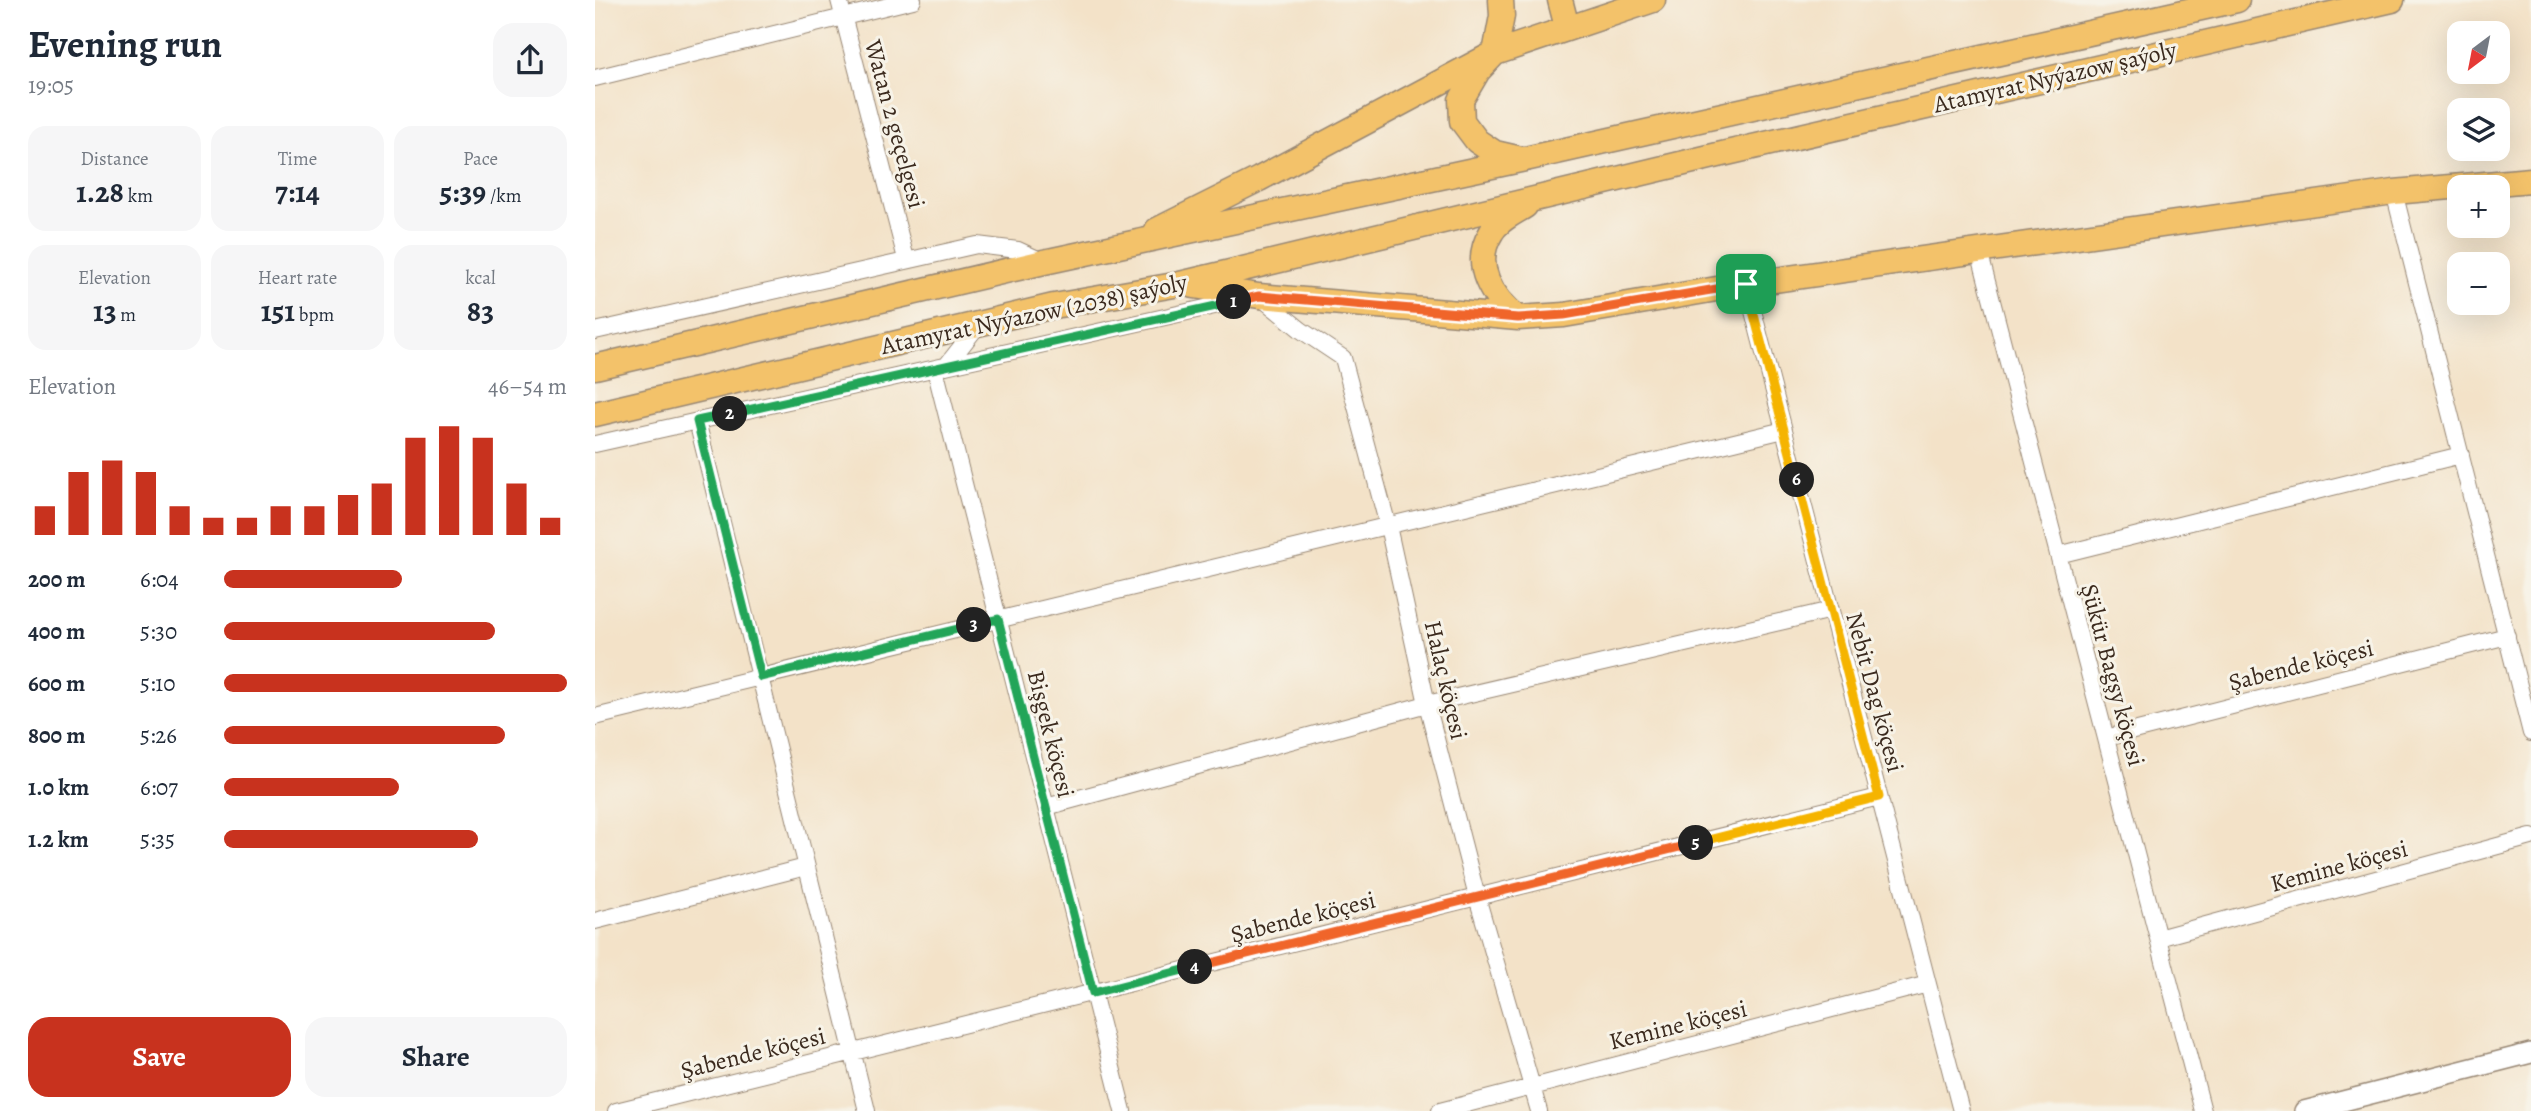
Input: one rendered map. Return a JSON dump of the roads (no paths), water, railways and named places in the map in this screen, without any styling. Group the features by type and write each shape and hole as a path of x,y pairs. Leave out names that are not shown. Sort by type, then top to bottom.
{"main road":[{"path":"1500,0 1502,16 1495,53 1478,71 1461,100 1462,121 1477,141 1495,153 1525,159"},
{"path":"1560,0 1567,27"},
{"path":"1125,246 1259,179 1495,53 1653,0"},
{"name":"Atamyrat Nyýazow şaýoly","path":"1707,119 2237,0"},
{"name":"Atamyrat Nyýazow şaýoly","path":"1718,155 2392,0"},
{"name":"Atamyrat Nyýazow (2038) şaýoly","path":"595,367 1044,261 1125,246 1707,119"},
{"name":"Atamyrat Nyýazow (2038) şaýoly","path":"595,414 1054,306 1180,284 1718,155"},
{"path":"1180,284 1259,296 1518,318 1564,315 1746,284 2394,192 2531,180"},
{"path":"1518,318 1503,306 1488,285 1483,264 1485,246 1491,232 1500,222 1538,197"}],"street":[{"name":"Watan 2 geçelgesi","path":"839,0 906,259"},
{"path":"595,78 913,0"},
{"path":"2394,192 2531,733"},
{"path":"595,331 977,244 1018,250 1044,261"},
{"name":"Şükür Bagşy köçesi","path":"1979,251 2203,1111"},
{"name":"Nebit Dag köçesi","path":"1746,284 1961,1111"},
{"path":"595,444 1259,296"},
{"name":"Halaç köçesi","path":"1259,296 1301,330 1343,358 1388,526 1427,704 1477,897 1539,1111"},
{"path":"940,368 979,324"},
{"name":"Bişgek köçesi","path":"940,368 998,619 1123,1111"},
{"path":"697,421 867,1111"},
{"path":"595,717 1784,430"},
{"path":"2058,555 2461,455"},
{"path":"1046,807 1427,704 1831,610"},
{"name":"Şabende köçesi","path":"2106,738 2507,636"},
{"name":"Şabende köçesi","path":"616,1111 1879,797"},
{"name":"Kemine köçesi","path":"2158,938 2531,837"},
{"path":"595,921 806,867"},
{"name":"Kemine köçesi","path":"1440,1111 1928,984"},
{"path":"2304,1111 2531,1053"}]}
